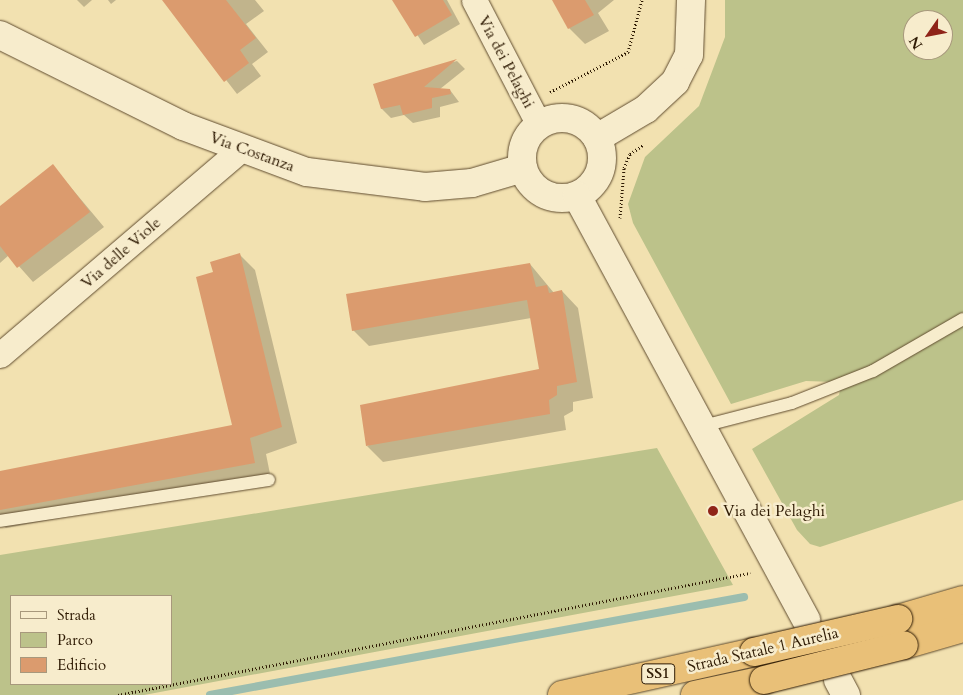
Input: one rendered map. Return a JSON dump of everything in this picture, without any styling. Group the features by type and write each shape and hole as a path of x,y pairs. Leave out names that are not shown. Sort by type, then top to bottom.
{"highway":[{"name":"Strada Statale 1 Aurelia","path":"562,695 898,619 963,600"},
{"name":"Strada Statale 1 Aurelia","path":"695,695 904,645 963,628"}],"street":[{"name":"Via dei Pelaghi","path":"474,0 534,114"},
{"path":"597,138 646,109 675,82 689,55 691,0"},
{"name":"Via Costanza","path":"0,35 183,126 240,150 307,172 383,185 472,183 523,168"},
{"path":"534,114 554,119 571,119 597,138 602,155 599,175 577,196 555,198 540,192 523,168 524,144 534,114"},
{"name":"Via delle Viole","path":"0,355 240,150"},
{"path":"577,196 703,426 806,620"}],"lane":[{"path":"703,426 792,403 873,371 963,319"},
{"path":"0,521 269,480"}],"path":[{"path":"534,114 628,52 642,0"},
{"path":"172,685 778,567"},
{"path":"118,695 170,685"}],"green space":[{"path":"725,0 963,0 963,500 820,547 810,544 797,530 752,449 839,395 840,389 834,382 806,381 731,404 633,223 628,204 645,157 699,106 725,37"},
{"path":"657,448 733,585 144,695 0,695 0,555"}],"building":[{"path":"162,0 226,0 256,38 240,50 249,63 224,82"},
{"path":"392,0 443,0 452,15 415,37"},
{"path":"552,0 585,0 594,15 568,29"},
{"path":"457,59 424,87 450,89 451,94 432,98 432,108 403,115 400,105 381,109 373,84"},
{"path":"53,164 90,212 17,268 0,246 0,206"},
{"path":"240,253 282,427 250,438 255,463 0,510 0,471 232,425 196,277 213,272 210,262"},
{"path":"530,263 536,287 547,285 549,293 562,290 577,382 557,386 557,395 549,400 550,414 366,446 360,405 539,369 527,300 352,331 346,294"}],"waterway":[{"path":"210,695 744,597"}],"place":[{"name":"Via dei Pelaghi","path":"713,511"}]}
